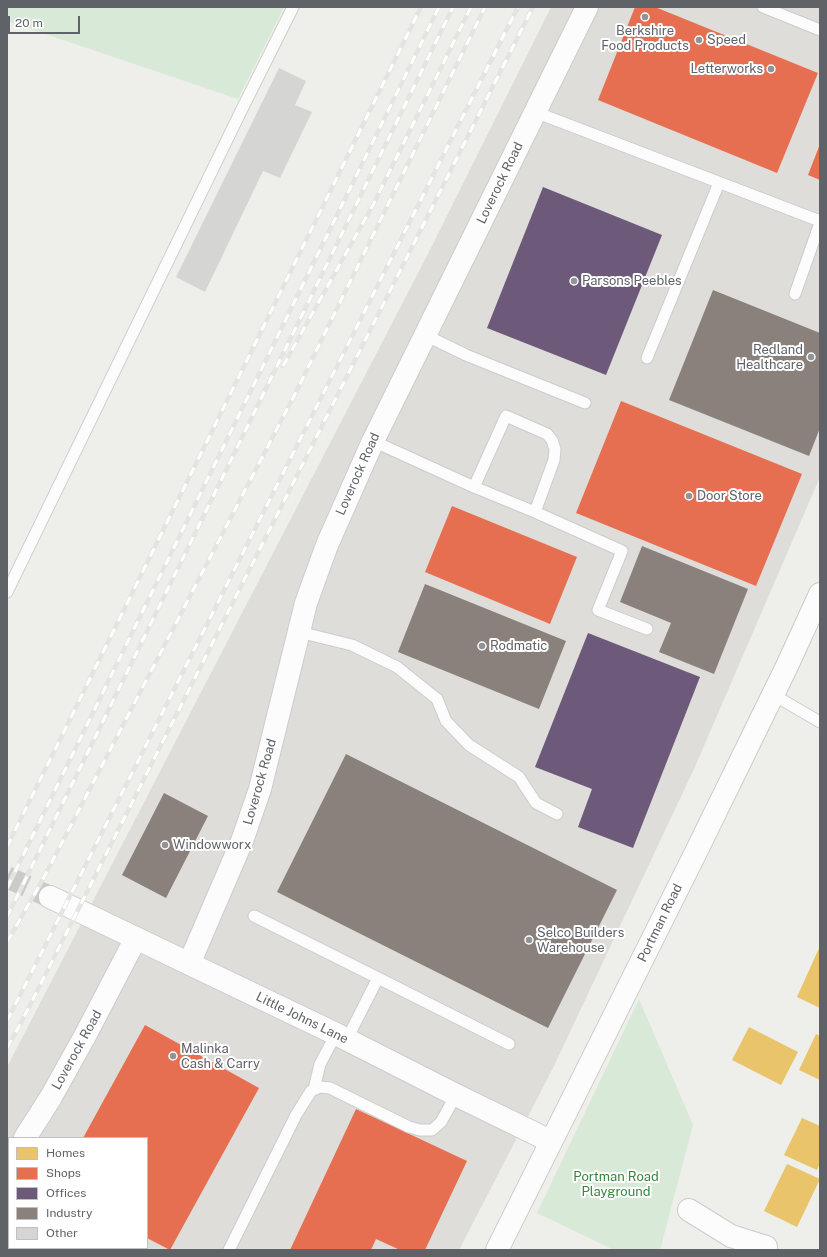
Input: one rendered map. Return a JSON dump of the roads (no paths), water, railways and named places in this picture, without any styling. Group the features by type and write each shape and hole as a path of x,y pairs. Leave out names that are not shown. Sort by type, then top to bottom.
{"street":[{"name":"Loverock Road","path":"189,964 242,841 260,789 306,604 327,545 373,441 587,7"},
{"name":"Portman Road","path":"497,1250 652,940 820,594"},
{"name":"Little Johns Lane","path":"50,897 342,1037 550,1142"},
{"name":"Loverock Road","path":"26,1137 51,1097 86,1034 136,938"},
{"path":"689,1210 727,1243 766,1247"}],"lane":[{"path":"7,592 293,7"},
{"path":"763,7 820,30"},
{"path":"535,112 820,222 795,294"},
{"path":"647,358 719,183"},
{"path":"425,335 466,355 584,403"},
{"path":"474,487 506,416 547,434 552,440 555,449 554,460 534,512"},
{"path":"373,441 474,487 622,551 598,610 647,629"},
{"path":"300,632 352,645 397,667 437,699 446,720 469,745 519,777 536,803 558,814"},
{"path":"772,694 820,722"},
{"path":"254,916 508,1044"},
{"path":"314,1090 320,1064 342,1037 378,978"},
{"path":"229,1250 303,1103 311,1091 320,1087 330,1088 409,1127 420,1130 432,1130 441,1122 456,1095"}],"tunnel":[{"path":"7,877 50,897"}],"railway":[{"path":"7,847 421,7"},
{"path":"7,888 439,7"},
{"path":"7,917 453,7"},
{"path":"283,366 373,205 471,7"},
{"path":"7,942 42,881 294,396 485,7"},
{"path":"7,1021 518,7"},
{"path":"7,1048 23,1019 533,7"}],"place":[{"name":"Berkshire Food Products","path":"645,17"},
{"name":"Speed","path":"699,40"},
{"name":"Letterworks","path":"771,69"},
{"name":"Parsons Peebles","path":"574,281"},
{"name":"Redland Healthcare","path":"811,357"},
{"name":"Door Store","path":"689,496"},
{"name":"Rodmatic","path":"482,646"},
{"name":"Windowworx","path":"165,845"},
{"name":"Selco Builders Warehouse","path":"529,940"},
{"name":"Malinka Cash & Carry","path":"173,1056"}],"park label":[{"name":"Portman Road Playground","path":"616,1184"}]}
